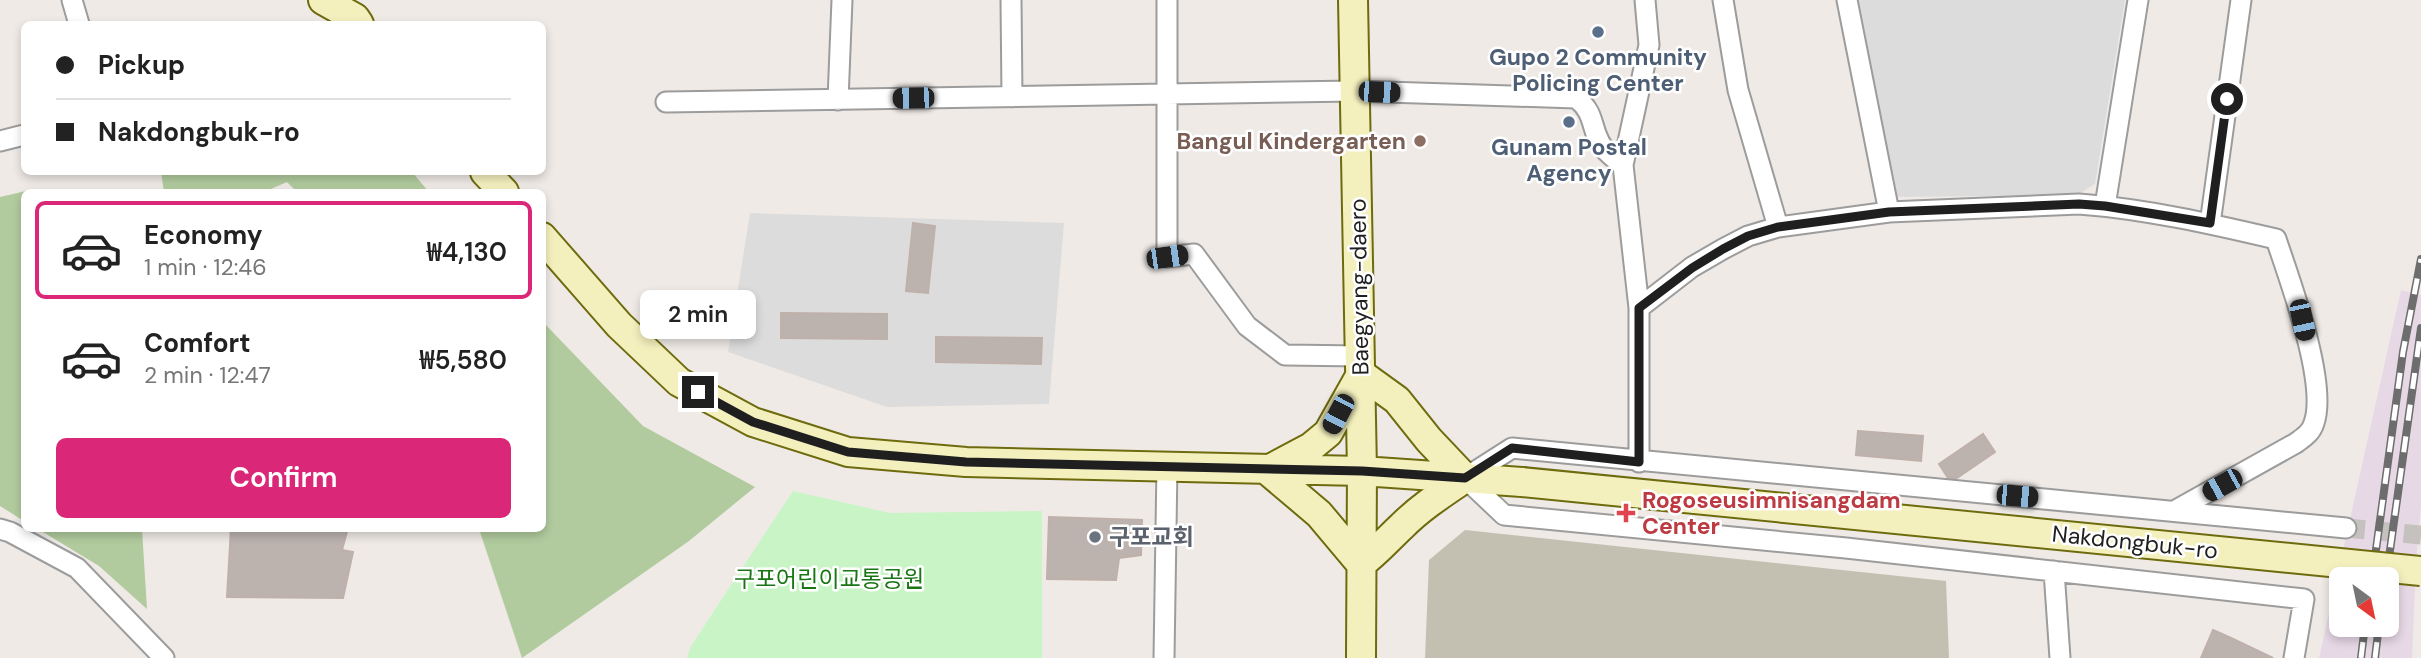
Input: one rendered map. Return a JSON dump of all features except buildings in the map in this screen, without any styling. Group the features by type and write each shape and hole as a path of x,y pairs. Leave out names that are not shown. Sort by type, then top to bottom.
{"main road":[{"path":"323,0 357,21"},
{"name":"Baegyang-daero","path":"1353,0 1361,365 1361,658"},
{"path":"488,175 501,189"},
{"name":"Nakdongbuk-ro","path":"546,242 619,325 679,382 753,422 848,452 966,462 1362,471 1522,482 2421,571"},
{"path":"1361,365 1397,400 1429,440 1465,478 1422,508 1401,526 1380,550 1361,564 1319,514 1267,470 1311,447 1328,433 1361,365"}],"street":[{"path":"72,0 78,21"},
{"path":"838,100 842,0"},
{"path":"1012,0 1012,97"},
{"path":"1167,0 1167,257 1194,254 1247,326 1285,355 1361,365"},
{"path":"1639,462 1639,308 1623,165 1649,45 1645,0"},
{"path":"1723,0 1738,90 1778,227"},
{"path":"1847,0 1889,212"},
{"path":"2105,206 2138,0"},
{"path":"2210,223 2241,0"},
{"path":"666,103 1355,91 1576,98 1591,114 1601,144 1623,165"},
{"path":"0,141 21,136"},
{"path":"1639,308 1692,268 1748,236 1778,227 1889,212 2079,204 2210,223 2276,239 2302,320 2315,378 2315,421 2309,434 2296,443 2176,510"},
{"path":"2294,658 2304,599 1504,515 1465,478 1512,448 2346,527"},
{"path":"1164,658 1167,465"},
{"path":"0,529 77,568 164,658"},
{"path":"2054,571 2060,658"}],"shaded area":[{"path":"1852,0 2125,0 2095,184 2077,195 1893,197"},
{"path":"750,213 1064,223 1049,404 887,407 728,352"},
{"path":"2401,290 2421,295 2421,506 2412,658 2319,658 2329,613 2329,637 2399,637 2399,567 2339,567"},
{"path":"1465,530 1946,581 1949,658 1425,658 1429,560"}],"green space":[{"path":"161,175 415,175 426,189 294,189 287,182 271,189 164,189"},
{"path":"21,192 21,519 0,506 0,197"},
{"path":"546,325 643,426 755,487 689,541 522,658 480,532 546,532"},
{"name":"구포어린이교통공원","path":"793,491 890,513 1042,511 1042,658 687,658 691,646"},
{"path":"43,532 142,532 147,609 99,566"}],"tunnel":[{"path":"2346,528 2421,535"}],"railway":[{"path":"2374,567 2403,352 2421,259"},
{"path":"2388,567 2421,328"},
{"path":"2361,658 2364,637"},
{"path":"2375,658 2378,637"}],"place":[{"name":"Gupo 2 Community Policing Center","path":"1598,32"},
{"name":"Gunam Postal Agency","path":"1569,122"},
{"name":"Bangul Kindergarten","path":"1420,141"},
{"name":"Rogoseusimnisangdam Center","path":"1626,513"},
{"name":"구포교회","path":"1095,537"}],"route":[{"path":"698,392 753,422 848,452 966,462 1362,471 1465,478 1512,448 1639,462 1639,308 1692,268 1748,236 1778,227 1889,212 2079,204 2210,223 2227,99"}]}
